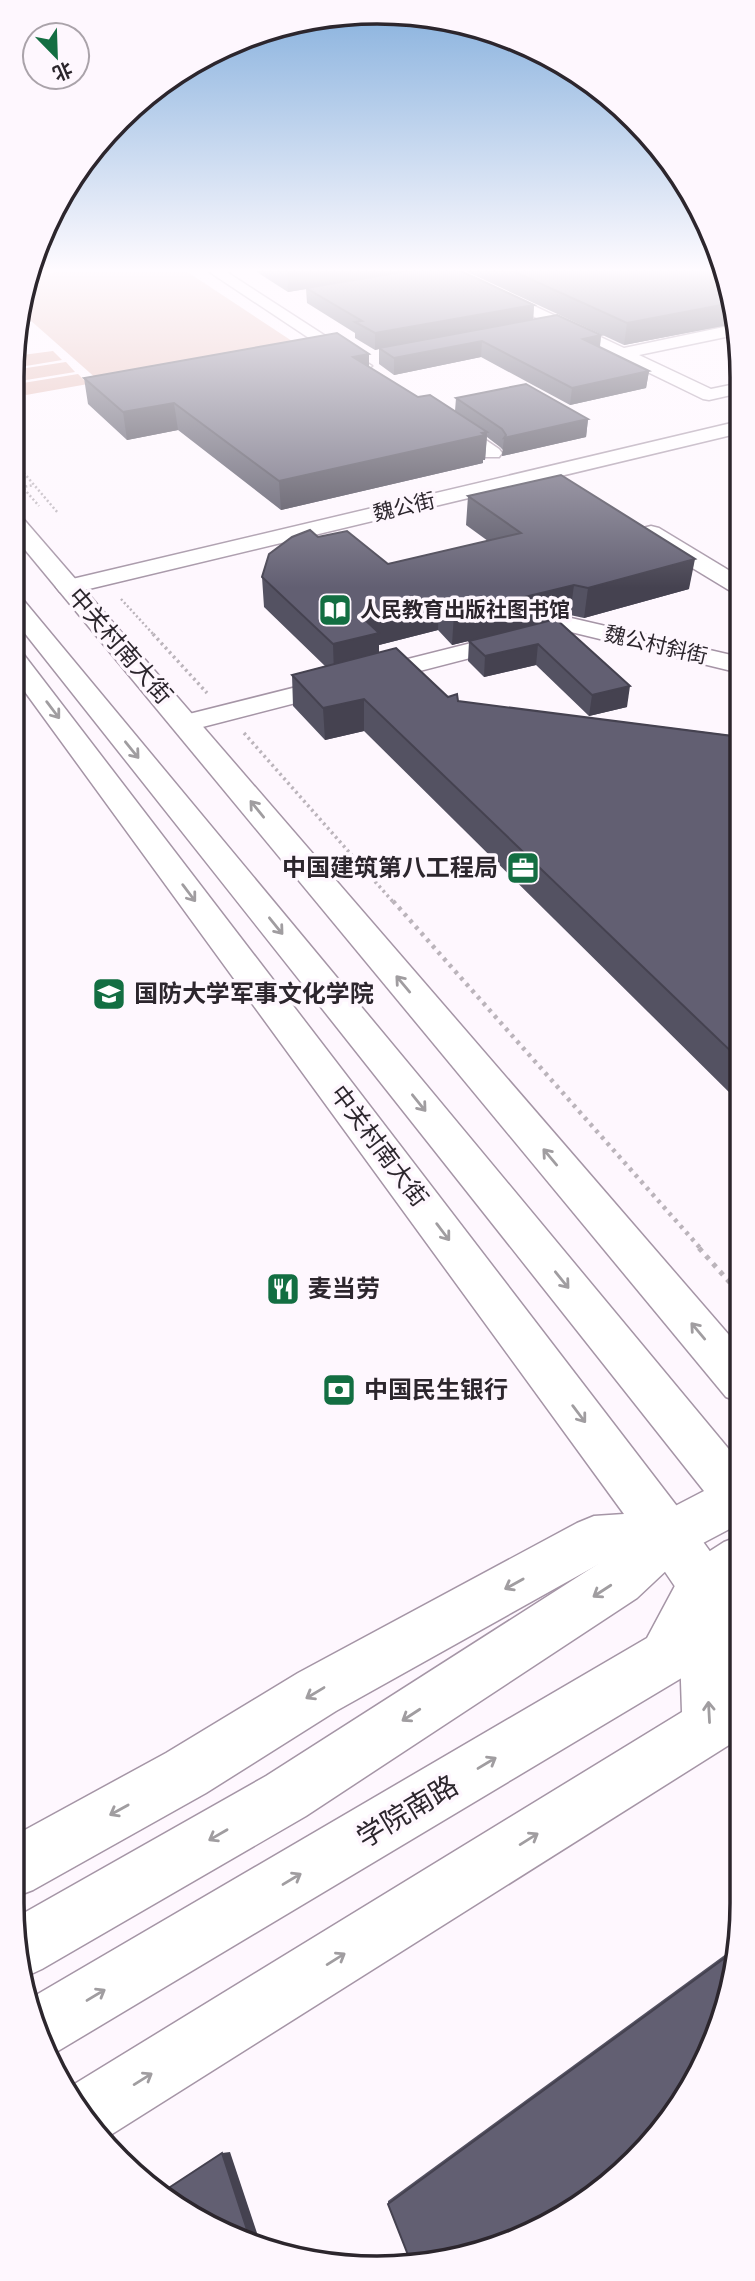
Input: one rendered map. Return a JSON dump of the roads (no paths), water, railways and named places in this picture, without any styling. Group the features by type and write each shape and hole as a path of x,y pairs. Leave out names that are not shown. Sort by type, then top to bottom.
{"street":[{"path":"667,375 709,395 730,390"},
{"path":"424,407 492,453"},
{"name":"魏公街","path":"68,587 730,429"},
{"path":"550,472 574,486"},
{"name":"中关村南大街","path":"26,513 68,587 187,723 338,908 730,1369"},
{"path":"633,522 730,581"},
{"path":"24,616 730,1485"},
{"name":"魏公村斜街","path":"187,723 571,625 730,663"},
{"name":"中关村南大街","path":"24,672 669,1535 722,1573 730,1600"},
{"path":"27,1944 286,1796 619,1580 669,1535 730,1504"},
{"path":"24,1862 186,1773 317,1692 594,1540 669,1535"},
{"path":"92,2111 710,1726 722,1573"},
{"name":"学院南路","path":"46,2025 666,1657 722,1573"}],"place":[{"name":"人民教育出版社图书馆","path":"335,610"},
{"name":"中国建筑第八工程局","path":"523,868"},
{"name":"国防大学军事文化学院","path":"109,994"},
{"name":"麦当劳","path":"283,1289"},
{"name":"中国民生银行","path":"339,1390"}]}
